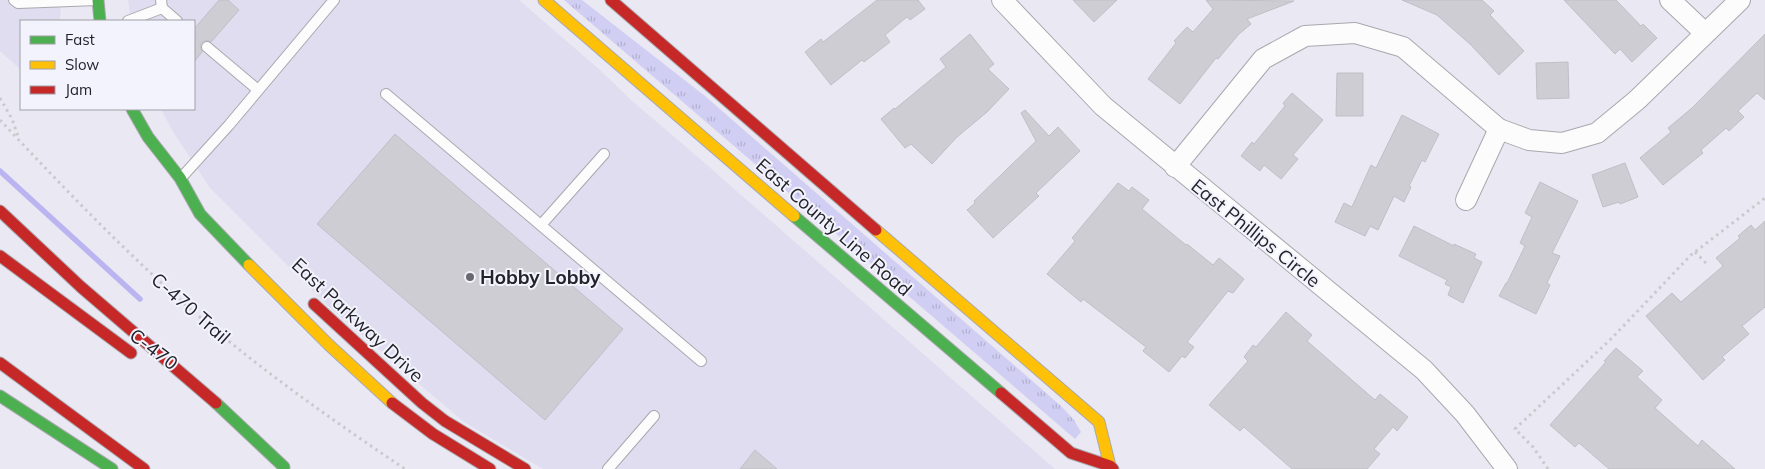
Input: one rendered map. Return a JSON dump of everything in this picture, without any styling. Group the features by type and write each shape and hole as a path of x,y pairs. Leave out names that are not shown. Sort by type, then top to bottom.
{"main road":[{"path":"98,0 100,20"},
{"name":"East County Line Road","path":"544,0 676,116 1072,453 1110,468"},
{"name":"East County Line Road","path":"611,0 1098,422 1110,468"},
{"name":"East Parkway Drive","path":"133,110 148,137 180,178 193,203 209,225 329,345 400,410 433,434 490,469"},
{"name":"East Parkway Drive","path":"180,178 203,196"},
{"path":"0,211 100,304 220,406 286,468"},
{"name":"C-470","path":"0,256 142,362"},
{"name":"East Parkway Drive","path":"303,294 422,403 445,421 525,469"},
{"path":"0,363 144,469"},
{"path":"0,396 112,469"},
{"path":"205,408 286,468"}],"street":[{"name":"East Phillips Circle","path":"1002,0 1102,106 1424,370 1465,414 1507,469"},
{"path":"1670,0 1705,34"},
{"path":"1175,167 1263,60 1305,36 1355,33 1403,47 1499,129 1529,140 1562,143 1597,133 1637,100 1740,0"},
{"path":"1466,200 1499,129"}],"lane":[{"path":"16,2 98,0"},
{"path":"180,178 334,0"},
{"path":"130,20 161,4 176,20"},
{"path":"207,47 258,90"},
{"path":"386,94 701,361"},
{"path":"541,225 604,154"},
{"path":"608,469 654,416"}],"path":[{"path":"0,98 12,119 19,140"},
{"name":"C-470 Trail","path":"0,120 103,228 188,308 332,420 404,469"},
{"path":"1548,469 1533,447 1516,429 1612,338 1695,252 1765,198"},
{"path":"1695,252 1706,263"}],"shaded area":[{"path":"0,0 61,0 60,20 20,20 20,69 0,51"},
{"path":"128,0 519,0 601,71 632,101 1055,469 543,469 464,422 327,305 210,188 172,130 162,110 195,110 195,20 131,20"}],"green space":[{"path":"564,0 582,0 705,96 1061,406 1074,420 1081,432 1075,439"}],"building":[{"path":"219,0 228,0 239,10 211,42 208,40 202,42 200,46 202,52 195,61 195,28"},
{"path":"877,0 918,0 925,9 910,20 907,17 885,35 890,42 864,62 862,60 831,85 805,52 821,39 823,42"},
{"path":"1073,0 1117,0 1094,22"},
{"path":"1206,0 1294,1 1247,19 1251,24 1239,34 1218,59 1216,58 1180,104 1148,79 1176,43 1174,41 1187,27 1193,32 1213,9"},
{"path":"1402,0 1482,0 1494,11 1490,15 1524,51 1499,75 1471,45 1437,15"},
{"path":"1564,0 1616,0 1641,26 1643,24 1657,38 1632,62 1620,49 1615,54"},
{"path":"970,34 994,64 988,69 1009,89 987,112 957,137 932,164 911,144 905,148 881,119 946,67 940,59"},
{"path":"1765,34 1765,100 1757,93 1738,111 1744,117 1729,131 1726,128 1701,150 1703,153 1663,185 1640,158 1671,132 1668,128 1692,108"},
{"path":"1568,62 1569,98 1537,99 1536,63"},
{"path":"1337,73 1363,73 1363,116 1336,116"},
{"path":"1292,93 1323,120 1293,155 1298,159 1281,179 1264,165 1260,171 1241,156 1252,142 1254,144 1285,106 1283,103"},
{"path":"1025,110 1049,136 1058,127 1080,151 1036,193 1039,196 993,238 967,210 1036,141 1021,113"},
{"path":"1402,115 1439,134 1425,162 1422,160 1409,186 1411,187 1404,202 1394,196 1378,230 1370,226 1365,236 1335,222 1344,203 1352,207 1371,165 1376,168"},
{"name":"Hobby Lobby","path":"395,134 623,329 545,420 317,224"},
{"path":"1625,163 1638,197 1620,204 1619,202 1603,207 1592,175"},
{"path":"1540,182 1578,201 1552,253 1560,256 1547,283 1550,285 1536,314 1499,296 1525,246 1520,243 1532,217 1525,213"},
{"path":"1118,183 1129,191 1132,187 1149,200 1142,209 1186,245 1213,265 1219,258 1244,279 1233,293 1228,291 1187,342 1194,347 1185,358 1182,356 1169,372 1143,351 1146,347 1083,299 1081,302 1047,274 1075,241 1072,238"},
{"path":"1765,221 1765,307 1742,326 1749,334 1722,357 1725,360 1703,380 1646,316 1672,293 1681,302 1723,266 1716,258 1740,238 1738,236 1751,225 1755,230"},
{"path":"1414,226 1454,246 1454,244 1476,254 1474,258 1482,262 1463,303 1448,295 1451,287 1445,284 1447,280 1399,256"},
{"path":"1286,312 1312,335 1307,341 1375,400 1380,394 1408,417 1397,431 1393,427 1374,449 1380,454 1367,469 1292,469 1244,427 1240,431 1209,405 1248,361 1244,357 1253,345 1256,347"},
{"path":"1616,348 1643,371 1637,377 1662,400 1655,408 1698,446 1702,440 1735,469 1609,469 1579,443 1575,447 1550,425 1606,362 1604,361"},
{"path":"755,450 777,469 740,469"}],"waterway":[{"path":"0,171 140,299"}],"traffic: fast":[{"path":"98,0 100,20"},
{"path":"133,110 148,137 180,178 200,214 249,265"},
{"path":"794,216 1001,393"},
{"path":"0,396 112,469"},
{"path":"216,403 284,467"}],"traffic: slow":[{"path":"544,0 794,216"},
{"path":"876,230 1099,422 1110,466"},
{"path":"249,265 329,345 392,403"}],"traffic: jam":[{"path":"611,0 876,230"},
{"path":"0,211 81,287 216,403"},
{"path":"0,256 131,353"},
{"path":"314,304 422,403 445,421 525,469"},
{"path":"0,363 144,469"},
{"path":"1001,393 1071,453 1110,466 1113,469"},
{"path":"392,403 433,434 490,469"}],"place":[{"name":"Hobby Lobby","path":"470,277"}]}
